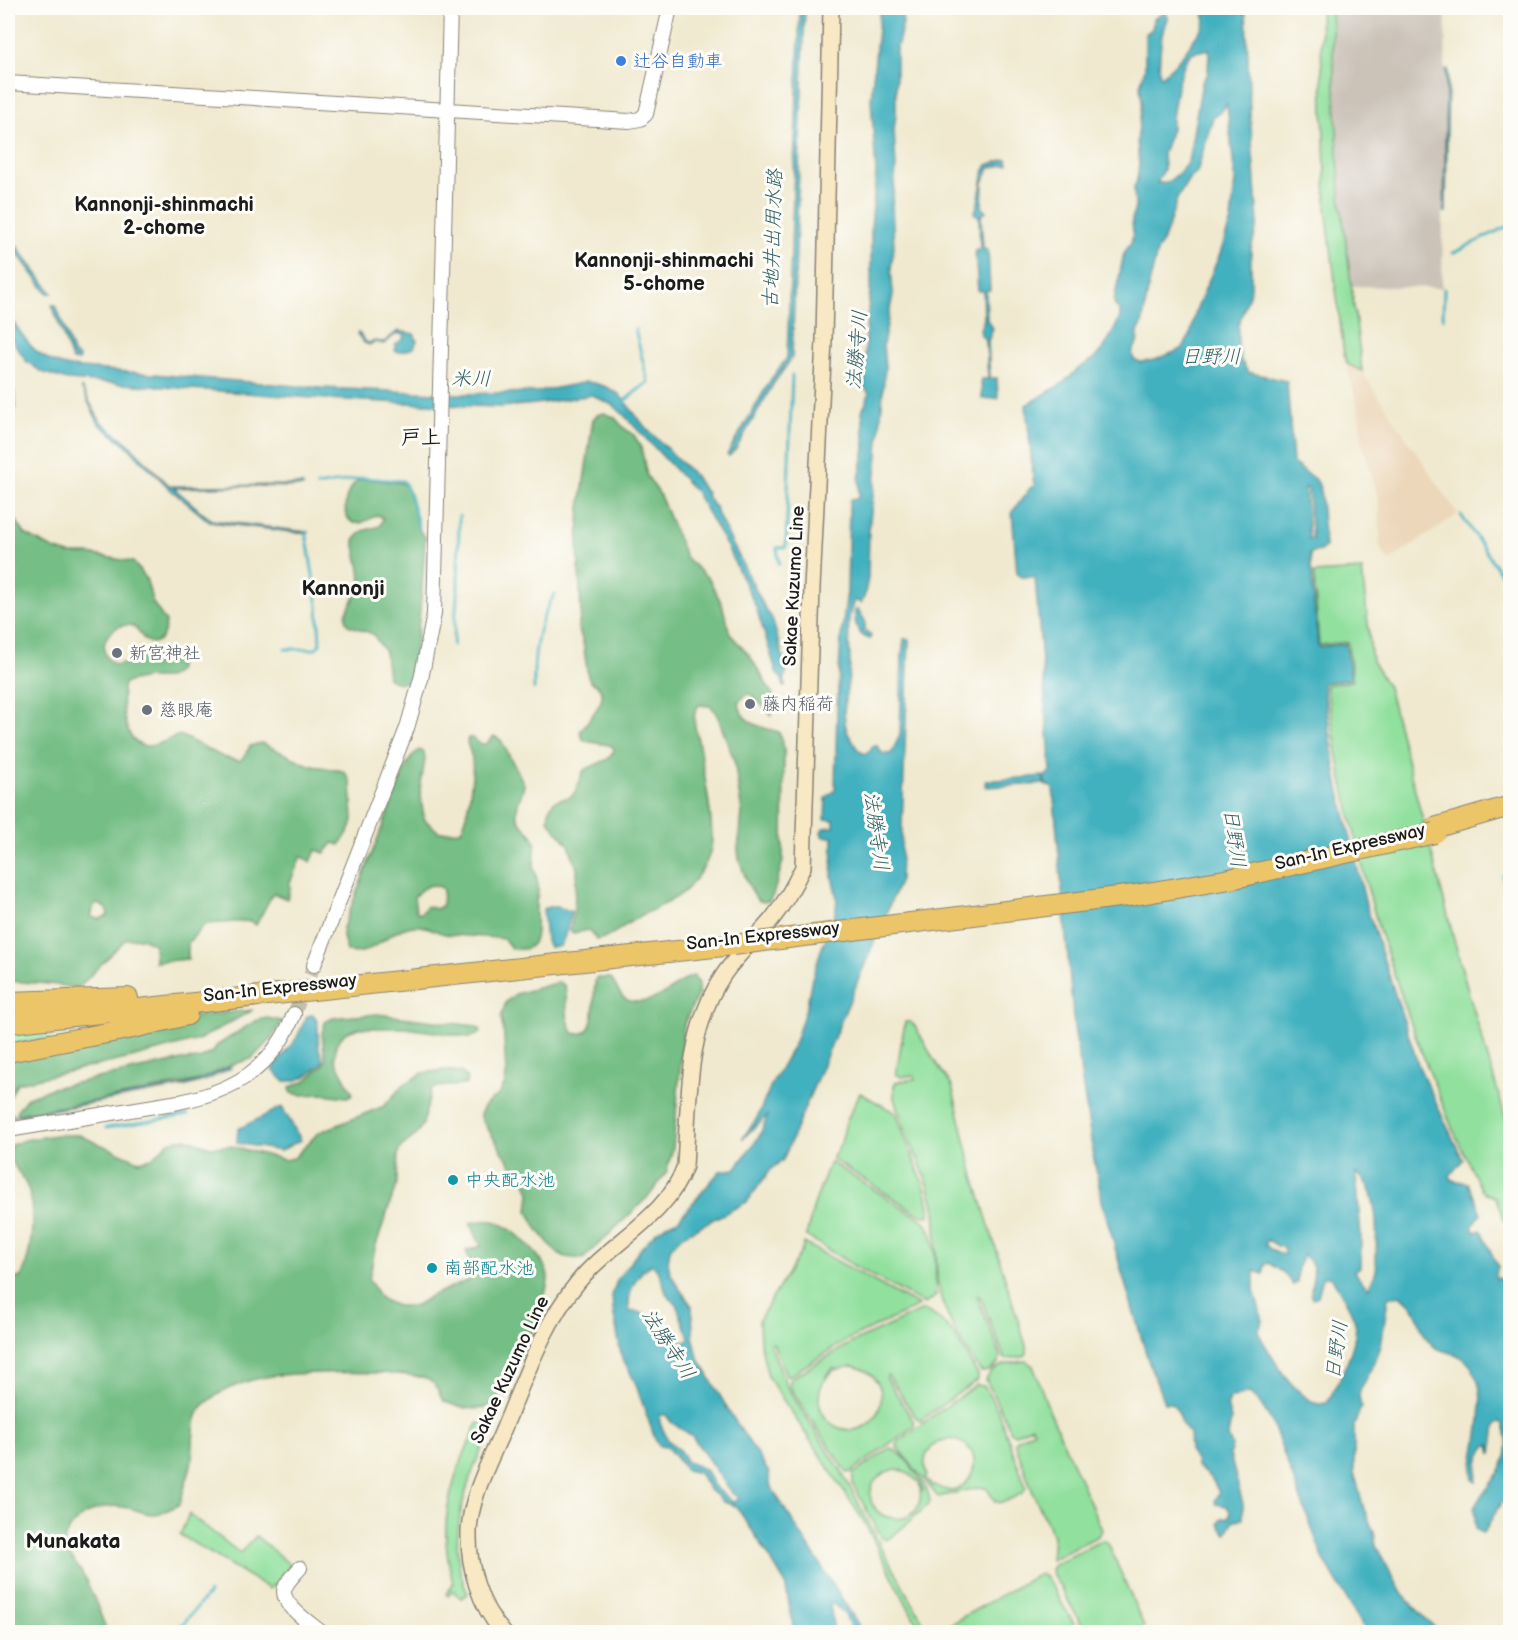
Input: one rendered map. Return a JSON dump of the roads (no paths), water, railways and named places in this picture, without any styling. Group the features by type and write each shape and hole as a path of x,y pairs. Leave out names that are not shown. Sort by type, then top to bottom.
{"highway":[{"name":"San-In Expressway","path":"1434,830 1510,806"},
{"name":"San-In Expressway","path":"8,1018 732,942 1134,890 1229,874 1434,830 1510,811"},
{"name":"San-In Expressway","path":"8,1023 385,983 541,963"},
{"path":"8,1052 207,1011 385,983"},
{"path":"8,1002 134,998 256,986 278,988"}],"main road":[{"name":"Sakae Kuzumo Line","path":"503,1632 484,1604 470,1553 470,1518 480,1483 545,1334 565,1298 594,1263 652,1215 680,1180 685,1166 691,1074 698,1035 708,1003 723,975 773,918 791,892 802,867 805,842 812,588 819,486 824,340 831,8"}],"street":[{"path":"314,966 407,728 421,679 434,614 450,8"},
{"path":"8,83 629,121 640,119 646,114 670,8"},
{"path":"8,1130 179,1102 204,1097 225,1089 259,1067 271,1054 287,1031 294,1014"},
{"path":"300,1568 284,1591 286,1598 292,1607 321,1632"}],"water":[{"path":"800,8 805,8 792,358 774,383 736,449 729,456 727,455 771,379 787,358"},
{"name":"法勝寺川","path":"880,8 901,8 903,23 896,51 894,129 896,169 892,206 894,247 891,269 893,294 883,345 885,367 877,466 869,527 868,578 864,598 861,603 855,600 850,615 848,630 850,669 844,713 848,732 862,753 867,754 874,745 882,753 891,754 900,735 902,654 904,639 909,639 900,880 783,1160 771,1169 747,1202 685,1234 670,1249 668,1262 670,1272 692,1306 693,1336 698,1357 730,1413 768,1471 771,1487 858,1624 860,1632 852,1632 845,1614 832,1603 830,1604 834,1632 794,1632 785,1583 736,1506 723,1502 710,1491 699,1473 686,1470 667,1447 659,1446 655,1439 635,1382 621,1355 612,1294 618,1278 656,1232 678,1220 720,1171 735,1169 759,1137 768,1115 742,1139 757,1118 772,1083 795,1042 821,950 836,911 837,898 832,876 833,837 823,837 821,832 823,828 834,827 834,820 825,819 826,798 835,790 841,637 847,592 849,507 850,499 859,497 859,478 865,449 862,411 869,393 864,387 871,281 871,228 876,173 871,99","holes":["650,1265 653,1265 660,1274 666,1293 676,1304 689,1338 687,1341 668,1338 645,1315 630,1312 629,1298 633,1285","660,1415 666,1415 671,1422 692,1436 738,1500 733,1502 715,1487 705,1469 687,1462 680,1451 668,1440 660,1423"]},
{"name":"日野川","path":"1202,8 1246,8 1250,113 1258,223 1251,249 1251,289 1238,326 1238,346 1241,361 1248,372 1287,381 1293,463 1317,481 1320,488 1325,547 1320,551 1310,553 1318,647 1346,644 1351,679 1323,683 1337,779 1366,905 1419,1067 1463,1160 1450,1175 1452,1180 1468,1183 1481,1213 1472,1227 1475,1232 1481,1230 1498,1267 1496,1278 1504,1279 1510,1293 1510,1497 1501,1503 1485,1531 1482,1533 1476,1529 1474,1507 1505,1460 1507,1437 1503,1423 1496,1425 1492,1454 1490,1445 1487,1445 1480,1458 1476,1481 1473,1480 1472,1471 1481,1410 1478,1380 1471,1367 1461,1357 1438,1349 1430,1342 1414,1309 1399,1295 1388,1298 1381,1346 1359,1395 1361,1407 1354,1426 1354,1472 1364,1509 1374,1532 1376,1546 1403,1595 1439,1632 1366,1632 1323,1558 1271,1420 1250,1393 1230,1398 1227,1406 1231,1419 1228,1436 1232,1445 1230,1455 1243,1504 1243,1519 1234,1520 1226,1534 1219,1524 1222,1519 1229,1518 1230,1512 1227,1506 1216,1504 1215,1500 1219,1494 1213,1481 1197,1467 1196,1460 1190,1452 1189,1433 1183,1426 1175,1407 1171,1403 1164,1403 1148,1360 1124,1280 1102,1201 1074,1027 1053,788 1045,784 1045,776 1051,771 1035,577 1021,577 1017,573 1012,512 1031,487 1034,487 1026,405 1062,384 1079,368 1094,359 1105,346 1120,317 1120,310 1115,306 1114,301 1124,253 1131,243 1133,233 1134,188 1139,164 1137,141 1142,102 1140,86 1145,68 1145,34 1152,29 1154,19 1166,11 1167,21 1162,35 1159,72 1162,76 1179,60 1205,21","holes":["1209,49 1208,74 1202,82 1188,162 1166,183 1157,183 1164,169 1163,153 1172,129 1178,82 1191,53","1227,104 1235,180 1231,220 1220,254 1196,310 1190,336 1182,349 1155,360 1141,362 1134,360 1132,353 1142,325 1157,252 1166,234 1177,199 1188,180 1197,172 1213,117","1305,487 1308,489 1312,539 1309,539","1356,1173 1369,1189 1375,1211 1376,1269 1369,1288 1360,1280 1355,1271 1360,1267 1361,1236","1268,1240 1279,1247 1283,1246 1285,1254 1271,1250 1265,1244","1304,1255 1313,1267 1312,1299 1318,1296 1323,1277 1331,1276 1355,1322 1356,1330 1351,1351 1342,1375 1327,1403 1318,1404 1308,1399 1291,1383 1258,1332 1263,1321 1254,1290 1254,1271 1263,1274 1265,1265 1268,1263 1283,1272 1293,1285 1297,1283 1300,1262"]},
{"path":"1448,69 1446,212 1444,212 1446,70"},
{"path":"1007,159 1008,164 989,168 983,183 982,207 986,211 981,216 983,249 988,250 990,290 986,291 987,320 993,328 988,341 990,378 997,378 998,398 982,399 981,379 988,379 986,341 980,329 984,319 983,291 978,291 975,250 980,250 979,216 974,213 987,165"},
{"path":"8,234 52,293 47,293 8,241"},
{"path":"52,305 56,305 74,355 79,357 79,361 72,360"},
{"path":"8,314 27,341 40,354 48,360 70,367 321,388 461,394 537,392 586,382 607,387 619,394 646,428 695,476 707,492 713,506 716,507 718,515 772,618 787,671 784,678 786,686 784,687 782,679 777,674 756,607 726,545 695,491 623,414 614,406 592,395 536,404 501,407 465,406 326,399 67,380 42,372 27,362 8,334"},
{"path":"398,331 414,334 417,340 414,348 395,351 395,345 404,338 402,334 396,334 384,344 375,342 369,345 364,343 357,334 358,332 369,343 372,341 384,342"},
{"path":"81,387 101,422 128,443 170,486 303,485 303,487 174,488 211,520 308,532 307,534 210,522 171,490 126,445 99,424"},
{"path":"858,609 865,621 865,630 871,636 870,639 862,635 857,628 855,610"},
{"path":"1043,776 1044,784 986,787 986,781"},
{"path":"549,907 571,911 563,940 558,947 549,947 546,941 543,909"},
{"path":"313,1015 317,1022 319,1048 323,1062 300,1079 284,1081 272,1069 296,1039 307,1016"},
{"path":"230,1067 207,1080 187,1086 14,1117 8,1112 8,1110 15,1116 180,1086 199,1081"},
{"path":"282,1107 301,1140 280,1151 237,1143 238,1129"}],"waterway":[{"path":"1453,253 1510,225"},
{"path":"1443,318 1444,289"},
{"path":"623,402 648,382 635,329"},
{"path":"779,564 777,548 786,547 792,375"},
{"path":"1506,393 1510,391"},
{"path":"317,486 363,478 403,481 419,528"},
{"path":"1461,515 1510,587"},
{"path":"453,645 458,587 459,516"},
{"path":"285,649 315,649 320,644 318,606 306,532"},
{"path":"534,689 537,640 544,616 555,594"},
{"path":"1510,872 1503,876 1510,903"},
{"path":"106,1128 188,1115"},
{"path":"176,1632 209,1593"}],"tunnel":[{"path":"294,1014 314,965"}],"place":[{"name":"辻谷自動車","path":"621,61"},
{"name":"新宮神社","path":"117,653"},
{"name":"藤内稲荷","path":"750,704"},
{"name":"慈眼庵","path":"147,710"},
{"name":"中央配水池","path":"453,1180"},
{"name":"南部配水池","path":"432,1268"}],"district":[{"name":"Kannonji-shinmachi 2-chome","path":"164,216"},
{"name":"Kannonji-shinmachi 5-chome","path":"664,272"},
{"name":"戸上","path":"421,438"},
{"name":"Kannonji","path":"343,588"},
{"name":"Munakata","path":"73,1541"}],"water label":[{"name":"古地井出用水路","path":"773,239"},
{"name":"米川","path":"471,379"}]}
